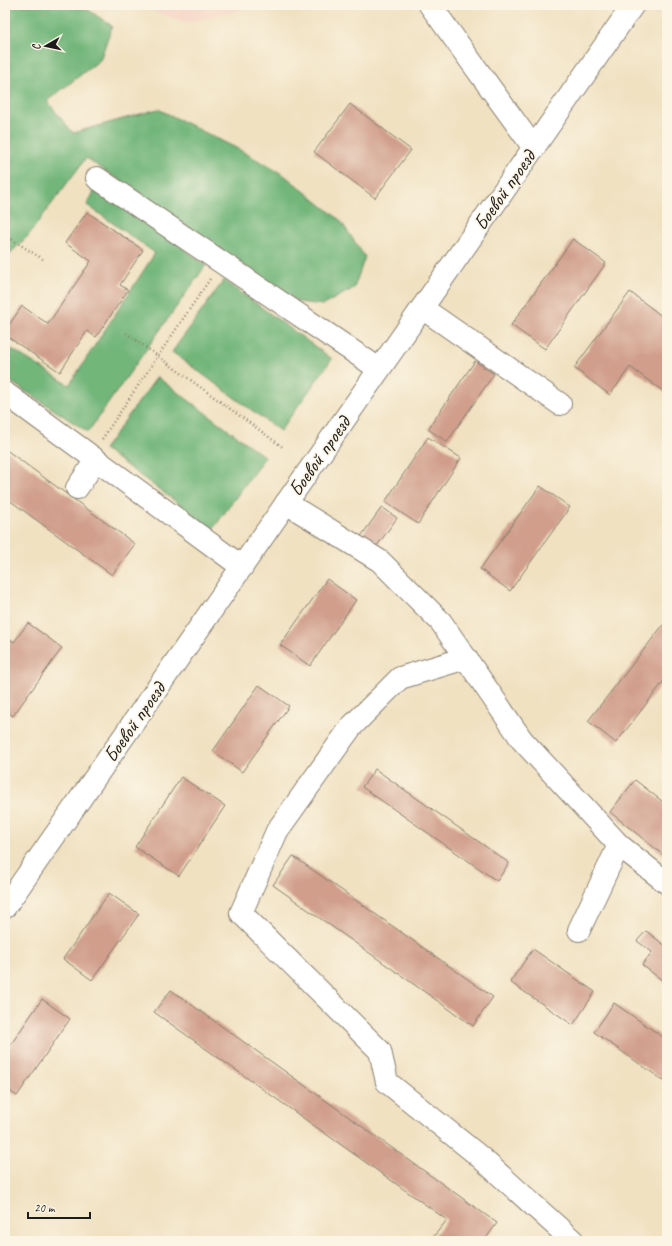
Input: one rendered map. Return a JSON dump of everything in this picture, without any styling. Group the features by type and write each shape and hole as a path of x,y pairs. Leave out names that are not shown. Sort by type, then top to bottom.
{"street":[{"path":"430,5 534,148"},
{"name":"Боевой проезд","path":"5,907 633,5"},
{"path":"97,178 379,369"},
{"path":"422,308 560,404"},
{"path":"5,393 98,451 242,567"},
{"path":"77,488 98,451"},
{"path":"286,503 380,561 441,622 522,740 619,845 667,883"},
{"path":"466,658 400,678 352,727 277,831 241,914 380,1051 387,1082 479,1156 573,1241"},
{"path":"579,930 619,845"}],"path":[{"path":"5,235 44,260"},
{"path":"98,451 210,279"},
{"path":"126,333 284,448"}],"shaded area":[{"path":"136,5 259,5 186,23"}],"green space":[{"path":"5,5 81,5 112,26 100,60 47,101 73,133 158,109 238,149 284,175 340,220 365,257 354,288 323,305 298,302 86,158 27,237 5,258"},
{"path":"97,186 206,265 88,432 5,378 5,345 69,385 155,253 87,205"},
{"path":"224,280 332,359 280,431 172,352"},
{"path":"157,377 265,457 213,529 104,449"}],"building":[{"path":"350,104 411,150 375,198 314,152"},
{"path":"87,212 143,250 120,285 128,290 96,337 87,331 60,372 5,335 5,331 22,306 48,324 91,261 65,243"},
{"path":"573,239 606,263 545,349 511,325"},
{"path":"630,292 667,320 667,394 630,367 610,395 574,368"},
{"path":"475,361 494,374 447,442 428,429"},
{"path":"428,437 461,458 418,524 385,502"},
{"path":"5,449 135,544 112,575 5,497"},
{"path":"540,486 570,507 510,591 480,569"},
{"path":"382,507 397,518 374,550 359,539"},
{"path":"327,579 356,600 310,666 280,645"},
{"path":"667,620 667,677 616,743 588,721"},
{"path":"28,623 62,648 13,716 5,710 5,635 14,642"},
{"path":"259,685 289,706 242,772 213,751"},
{"path":"375,769 509,863 497,881 362,787"},
{"path":"181,777 225,806 179,876 135,847"},
{"path":"635,780 667,805 667,858 610,812"},
{"path":"293,856 493,997 473,1026 273,885"},
{"path":"109,893 139,914 92,980 63,959"},
{"path":"646,931 667,947 667,984 642,965 652,952 637,941"},
{"path":"533,949 595,992 573,1025 510,982"},
{"path":"171,990 497,1223 484,1241 430,1241 447,1220 154,1012"},
{"path":"42,999 70,1019 17,1096 5,1088 5,1053"},
{"path":"614,1003 667,1040 667,1083 594,1032"}]}
